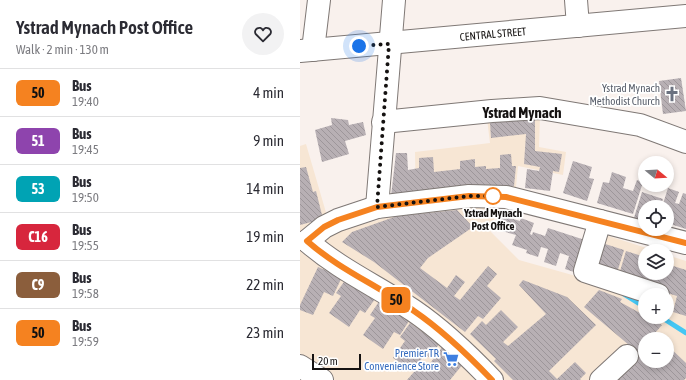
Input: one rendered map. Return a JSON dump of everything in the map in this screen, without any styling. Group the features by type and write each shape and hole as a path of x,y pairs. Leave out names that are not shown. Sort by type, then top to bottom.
{"street":[{"path":"307,50 319,0"},
{"path":"377,207 389,44 394,0"},
{"path":"576,0 578,26"},
{"name":"CENTRAL STREET","path":"307,50 389,44 686,16"},
{"path":"383,122 492,110 540,108 640,125 686,142"},
{"path":"481,376 451,340 414,311 327,258 304,241 324,227 338,220 377,207 469,196 506,197 686,243"},
{"path":"600,221 585,271 638,288"},
{"path":"601,380 627,356"},
{"path":"300,366 322,380"}],"shaded area":[{"path":"540,116 539,147 566,152 563,175 518,166 516,187 500,188 498,206 490,231 519,260 583,278 596,232 638,245 638,280 674,280 674,257 686,261 686,380 335,380 300,353 300,146 306,144 332,233 416,209 415,152 490,143 487,119"}],"building":[{"path":"681,78 686,111 663,114 659,81"},
{"path":"331,118 348,120 349,125 363,122 366,135 345,141 349,154 322,162 315,130 332,125"},
{"path":"524,119 535,120 535,151 562,154 559,172 553,171 550,191 525,188 527,169 539,171 540,167 524,164 526,134 491,138 490,123"},
{"path":"396,153 407,153 408,170 419,168 419,158 433,157 434,172 460,169 460,161 475,159 475,167 486,166 486,169 500,168 500,155 511,154 512,166 516,166 514,186 486,186 391,196"},
{"path":"573,161 592,167 589,178 594,179 587,201 563,193"},
{"path":"306,167 313,192 316,191 323,219 300,225 300,168"},
{"path":"612,172 626,177 623,188 633,191 638,180 638,192 640,192 633,214 597,203 603,182 609,183"},
{"path":"674,190 679,192 675,203 679,204 683,193 686,194 686,229 674,225 674,200 664,200 667,192 674,192"},
{"path":"642,192 663,199 663,200 640,200"},
{"path":"638,205 638,223 633,221"},
{"path":"457,210 473,227 428,258 420,268 447,288 456,275 465,282 454,296 460,300 488,266 497,274 487,286 501,298 483,319 478,316 465,332 374,262 342,242 352,232 397,216"},
{"path":"499,215 520,221 521,218 534,223 530,234 532,235 533,232 545,236 548,228 591,242 577,273 565,269 569,256 560,253 556,266 544,262 548,249 541,247 538,257 526,253 527,250 512,245 516,235 495,229"},
{"path":"596,241 624,250 616,276 588,268"},
{"path":"626,251 638,255 638,280 674,280 674,266 686,270 686,316 674,312 677,296 674,295 674,288 651,288 618,278"},
{"path":"318,267 342,277 333,296 324,292 313,315 300,310 300,305"},
{"path":"346,279 375,299 365,313 360,310 349,327 329,313 341,296 336,293"},
{"path":"523,280 567,297 596,325 549,371 557,379 575,362 586,373 580,379 581,380 513,380 494,361 496,359 470,334 482,321 486,325 501,310 518,327 503,342 508,346 546,314 519,285"},
{"path":"599,290 622,299 620,302 638,312 638,324 662,325 656,332 638,332 638,368 674,368 674,352 686,363 686,378 684,380 609,380 636,351 584,307"},
{"path":"380,300 409,321 400,335 394,332 383,349 363,335 375,318 370,315"},
{"path":"410,323 439,344 430,358 425,354 413,371 393,358 405,341 400,337"},
{"path":"443,346 463,364 450,380 407,380 420,365 426,369"}],"waterway":[{"path":"624,294 638,303"},
{"path":"672,324 686,333"}],"bus line":[{"name":"50","path":"492,380 451,340 414,311 327,258 307,241 324,227 338,220 377,207 469,196 506,197 651,232 686,243"}],"place":[{"name":"Ystrad Mynach Methodist Church","path":"672,94"},
{"name":"Ystrad Mynach Post Office","path":"493,196"},
{"name":"Premier TR Convenience Store","path":"451,359"}],"district":[{"name":"Ystrad Mynach","path":"522,113"}],"route":[{"path":"359,46 389,44 377,207 469,196 493,196"}]}
